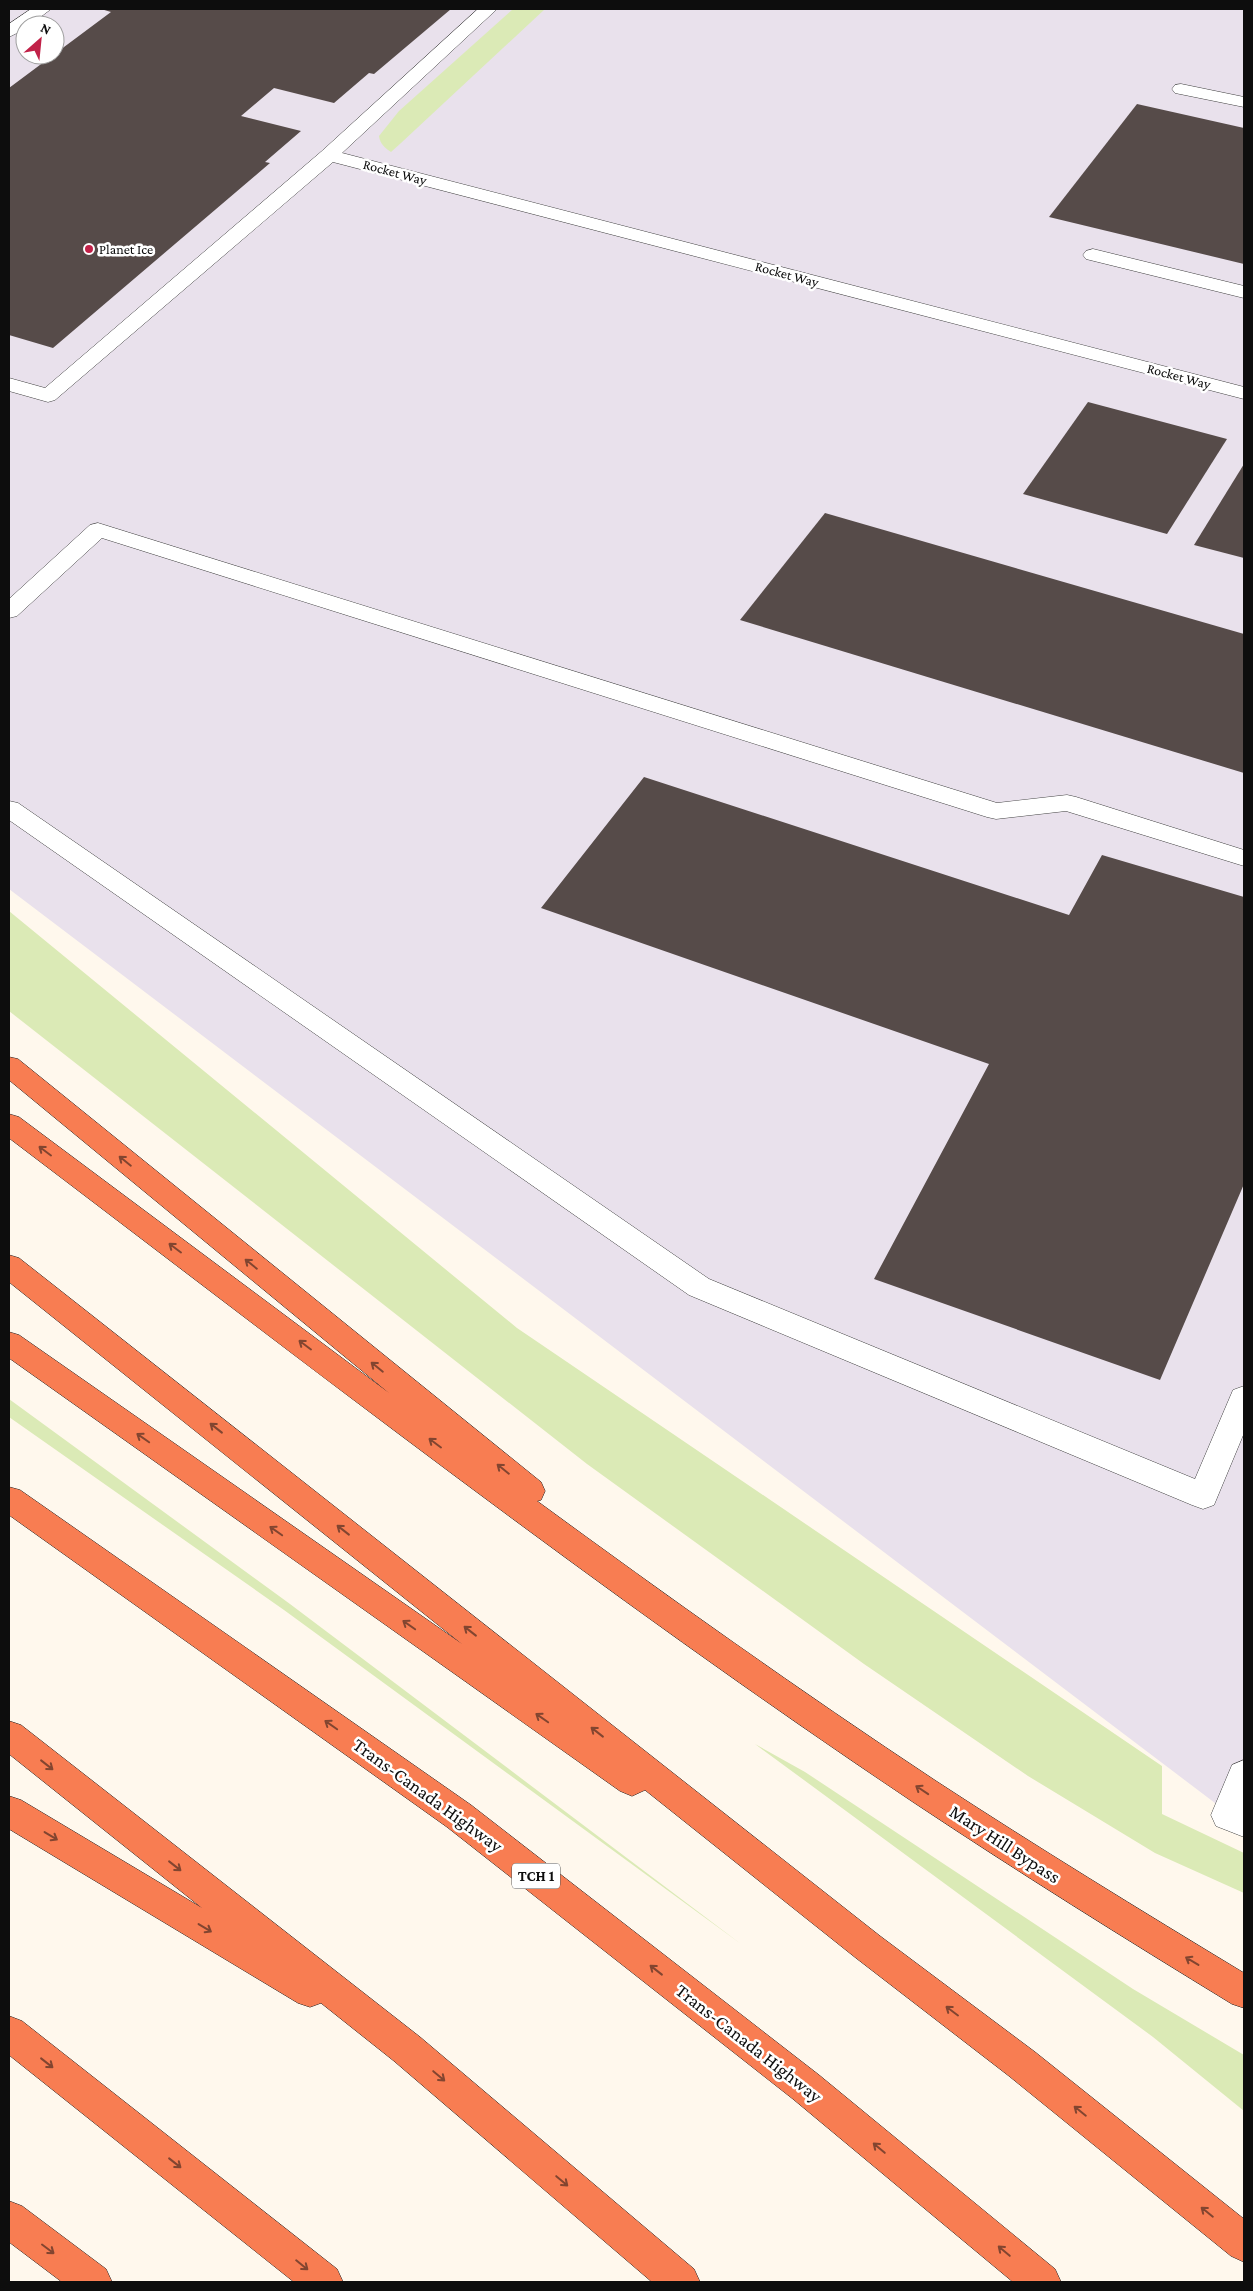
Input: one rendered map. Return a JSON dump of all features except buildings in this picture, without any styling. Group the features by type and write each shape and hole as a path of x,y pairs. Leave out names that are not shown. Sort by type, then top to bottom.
{"highway":[{"path":"9,1066 771,1688"},
{"path":"9,1124 567,1541 771,1688"},
{"path":"9,1266 868,1947 1022,2064 1244,2243"},
{"path":"9,1343 868,1947"},
{"name":"Trans-Canada Highway","path":"9,1499 459,1816 798,2081 1042,2282"},
{"name":"Mary Hill Bypass","path":"771,1688 990,1835 1107,1910 1244,1992"},
{"path":"9,1735 407,2049 681,2282"},
{"path":"9,1811 407,2049"},
{"path":"9,2033 324,2282"},
{"path":"9,2219 92,2282"}],"street":[{"path":"9,32 42,9"},
{"path":"9,384 48,396 329,155 488,9"},
{"path":"1181,89 1244,102"},
{"name":"Rocket Way","path":"329,155 1244,393"},
{"path":"1093,255 1244,292"},
{"path":"9,611 98,530 996,811 1068,803 1244,858"},
{"path":"9,809 698,1287 1203,1496 1244,1398"},
{"path":"1244,1775 1228,1815 1244,1822"}],"shaded area":[{"path":"9,9 1244,9 1244,1825 9,889"}],"green space":[{"path":"513,9 545,9 391,152 385,147 380,141 379,136 399,111"},
{"path":"9,911 517,1328 1162,1766 1162,1814 1244,1853 1244,1893 1155,1853 1028,1776 864,1664 587,1464 9,1011"},
{"path":"9,1399 290,1604 741,1944 284,1610 9,1417"},
{"path":"755,1744 805,1772 1133,1989 1244,2055 1244,2111 1153,2037"}],"place":[{"name":"Planet Ice","path":"89,249"}]}
